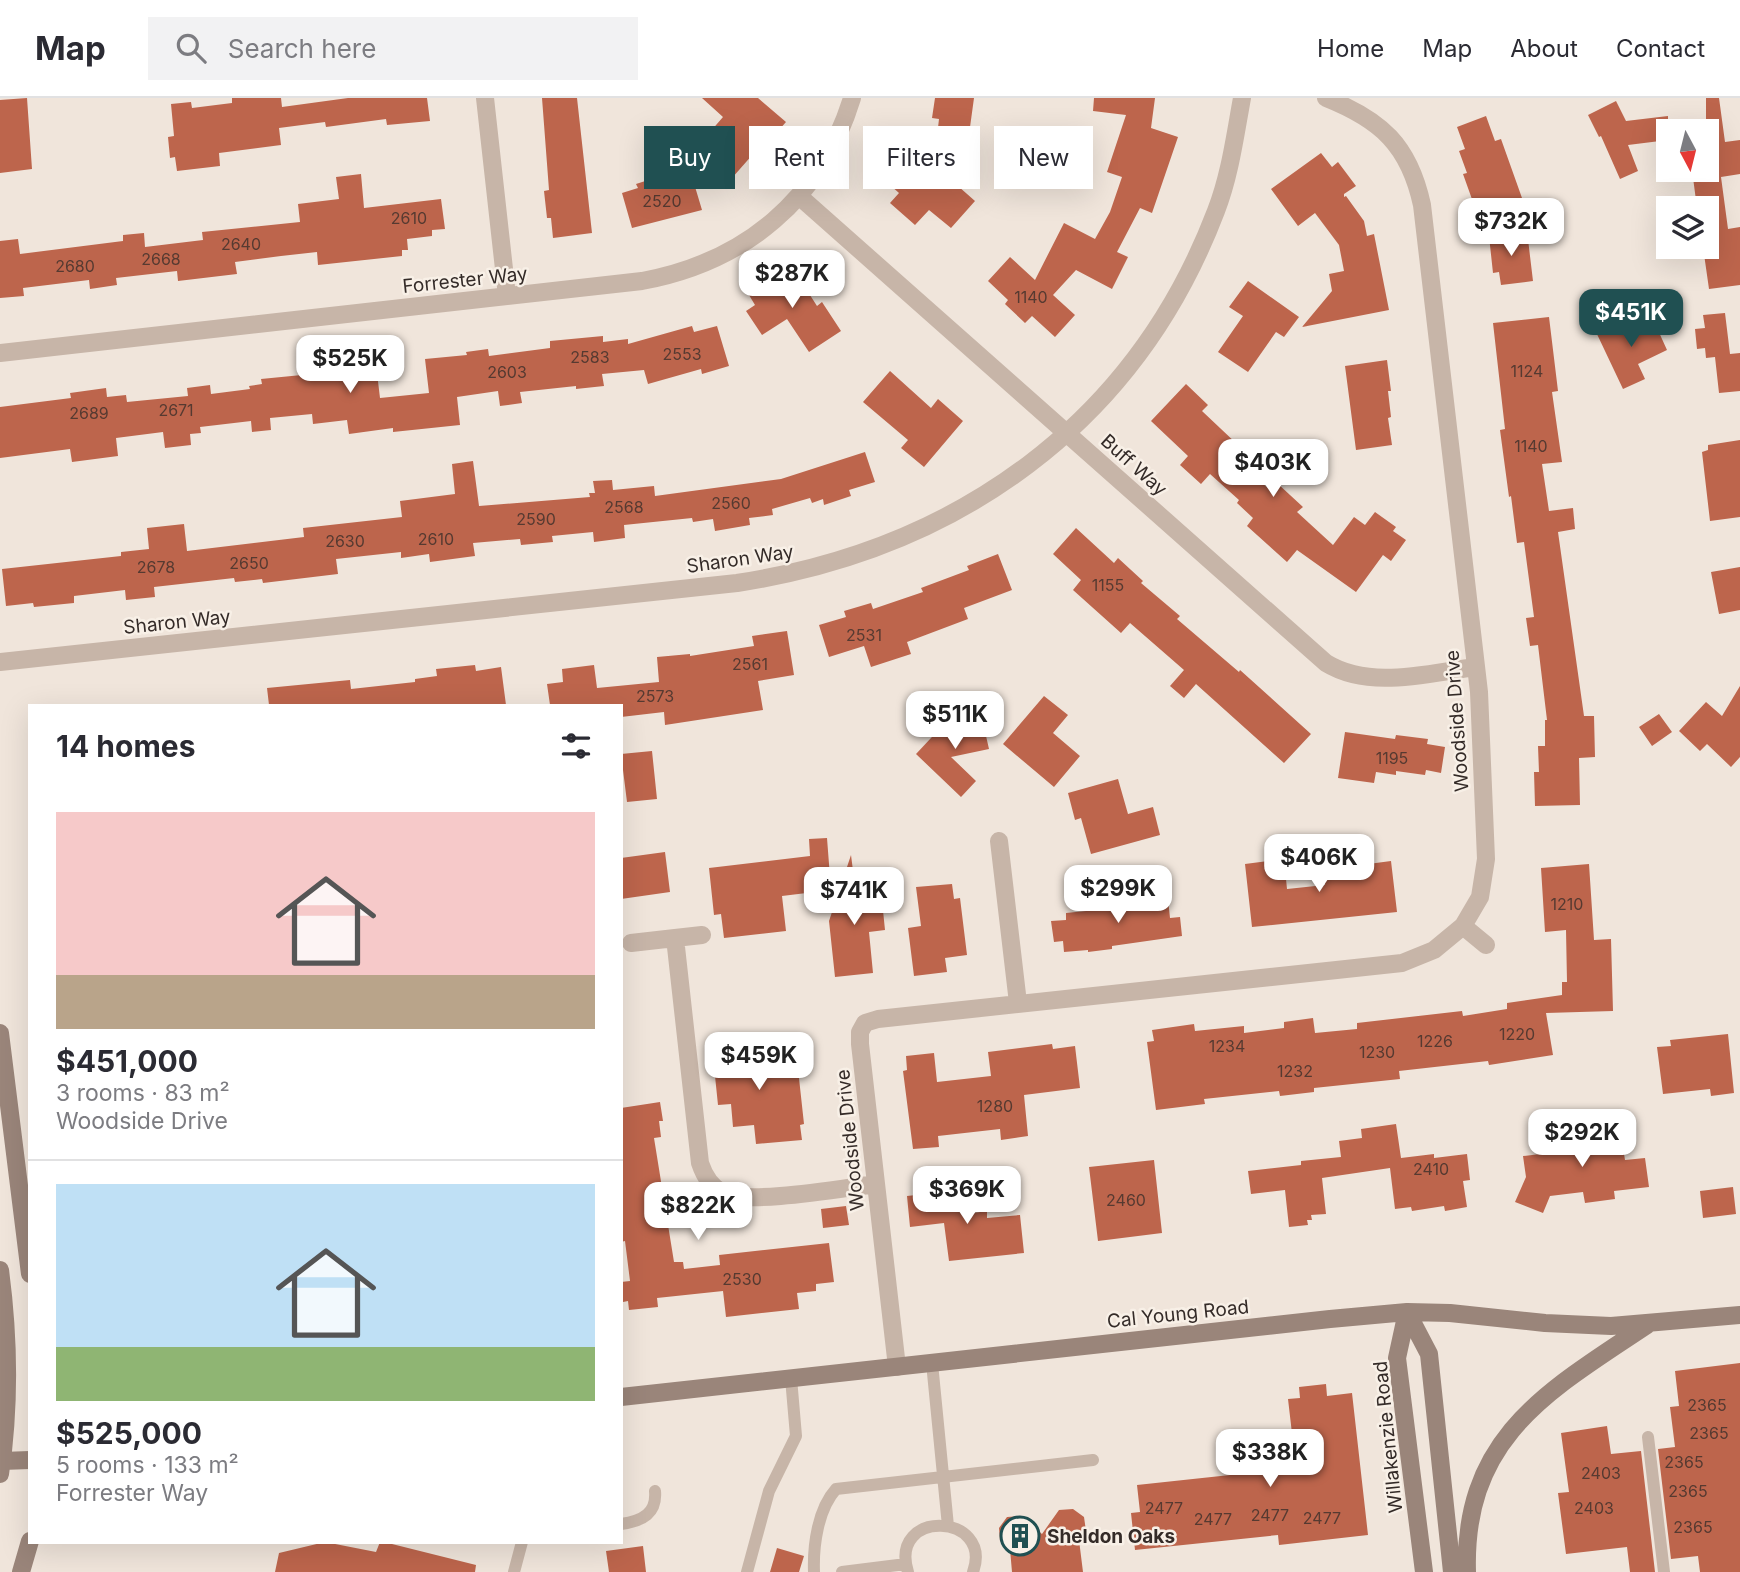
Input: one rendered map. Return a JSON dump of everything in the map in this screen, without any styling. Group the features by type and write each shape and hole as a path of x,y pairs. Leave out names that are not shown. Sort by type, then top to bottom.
{"main road":[{"path":"0,1033 24,1192 28,1247"},
{"path":"0,1270 7,1341 7,1415 1,1468 28,1461"},
{"path":"1407,1312 1429,1354 1452,1572"},
{"name":"Cal Young Road","path":"623,1397 1407,1312 1450,1313 1575,1325 1649,1324 1740,1315"},
{"name":"Willakenzie Road","path":"1407,1312 1397,1358 1424,1572"},
{"path":"1467,1572 1474,1503 1484,1472 1498,1446 1517,1421 1537,1402 1568,1377 1649,1324"},
{"path":"21,1572 29,1544"}],"street":[{"path":"485,98 507,296"},
{"name":"Forrester Way","path":"0,353 642,281 682,272 715,259 754,236 800,197 826,158 852,98"},
{"name":"Sharon Way","path":"0,662 723,585 777,577 848,559 927,527 1007,480 1067,433 1133,362 1154,333 1206,235 1223,190 1242,98"},
{"name":"Woodside Drive","path":"897,1367 860,1044 862,1026 865,1023 878,1019 1018,1003 1402,962 1434,950 1463,926 1480,897 1486,859 1481,712 1418,189 1406,158 1383,129 1366,117 1326,98"},
{"name":"Buff Way","path":"800,197 1326,663 1352,676 1381,678 1476,667"},
{"path":"999,841 1018,1003"},
{"path":"1463,926 1486,945"},
{"path":"631,943 702,935"},
{"path":"675,937 701,1163 708,1179 725,1194 748,1198 876,1184"}],"lane":[{"path":"932,1363 948,1526"},
{"path":"747,1572 769,1491 796,1436 791,1378"},
{"path":"1648,1437 1664,1572"},
{"path":"814,1572 813,1553 827,1499 836,1489 1093,1460"},
{"path":"623,1524 633,1523 653,1509 656,1505 655,1491"},
{"path":"842,1572 907,1568 907,1547 913,1537 932,1525 948,1526 965,1534 976,1556 973,1572"},
{"path":"514,1572 521,1544"}],"building":[{"path":"27,98 32,169 0,173 0,100"},
{"path":"232,98 281,98 282,107 348,98 427,98 430,121 387,125 386,119 326,127 325,122 279,128 281,145 219,153 220,166 177,171 175,157 170,158 168,137 174,136 171,104 191,102 192,108 232,103"},
{"path":"542,98 577,98 592,233 553,238 551,218 547,218 544,191 549,190"},
{"path":"702,98 758,98 786,122 782,126 749,126 749,159 735,175 735,126 715,126 723,117"},
{"path":"935,98 974,98 970,126 938,126 939,119 932,118"},
{"path":"1094,98 1155,98 1151,128 1178,137 1152,213 1140,208 1117,252 1128,257 1112,289 1076,270 1053,295 1075,315 1055,337 1032,316 1025,323 1005,304 1008,300 988,281 1010,257 1035,280 1064,223 1095,239 1110,212 1122,177 1107,172 1126,115 1093,111"},
{"path":"1706,98 1719,98 1725,142 1740,140 1740,174 1721,177 1728,229 1740,227 1740,285 1709,289 1705,259 1719,259 1719,196 1695,196 1694,182 1719,182 1719,119 1706,119"},
{"path":"1616,101 1626,121 1668,116 1668,119 1656,119 1656,142 1628,145 1638,171 1620,179 1601,136 1599,137 1588,115"},
{"path":"1486,116 1495,141 1501,139 1522,198 1525,220 1481,239 1478,216 1463,174 1467,173 1459,151 1465,149 1457,127"},
{"path":"1321,153 1332,167 1338,162 1356,186 1344,194 1344,197 1346,196 1364,221 1367,236 1374,234 1389,310 1302,327 1332,291 1329,274 1344,271 1339,245 1315,213 1298,226 1271,189"},
{"path":"361,174 364,208 441,199 445,229 432,230 432,236 407,239 408,250 402,250 402,256 318,265 317,252 235,262 237,274 178,281 177,271 116,278 117,285 90,289 89,280 23,288 24,296 0,298 0,241 18,239 20,254 123,241 123,235 144,233 145,247 203,240 202,232 300,222 298,204 339,199 336,177"},
{"path":"644,181 644,189 696,189 702,210 632,228 622,193 638,188 636,184"},
{"path":"894,189 961,189 975,201 951,228 929,210 915,225 890,203 899,193"},
{"path":"1527,231 1533,281 1501,285 1499,272 1493,273 1489,236"},
{"path":"792,267 817,306 822,302 841,331 809,352 787,319 762,335 746,311 755,305 749,295"},
{"path":"1248,281 1299,317 1284,337 1276,332 1248,372 1218,352 1243,316 1229,307"},
{"path":"1725,313 1730,354 1740,353 1740,391 1719,393 1715,357 1706,358 1705,348 1697,349 1695,329 1705,328 1703,315"},
{"path":"1549,317 1558,391 1552,392 1562,462 1542,464 1549,511 1573,508 1575,529 1558,532 1584,716 1594,716 1595,757 1579,758 1580,805 1535,806 1534,772 1539,772 1538,746 1545,746 1547,720 1538,645 1530,646 1526,618 1534,617 1524,542 1517,543 1511,496 1509,497 1500,430 1505,429 1493,323"},
{"path":"1652,317 1667,350 1638,364 1645,379 1623,389 1596,332 1619,321 1623,330"},
{"path":"692,326 694,332 717,326 729,366 702,374 701,369 648,384 644,370 602,374 604,386 520,392 522,403 500,406 498,391 457,397 460,425 393,432 393,428 349,434 347,420 313,424 312,414 270,418 271,430 252,432 251,421 200,427 201,433 190,434 191,445 165,448 163,432 116,438 118,456 72,462 70,449 0,458 0,407 71,398 70,393 106,388 107,397 126,395 127,402 188,396 187,388 210,385 211,394 250,389 249,386 262,384 261,379 312,374 311,369 343,365 345,377 377,373 380,398 429,393 425,359 467,355 466,352 488,349 489,356 550,348 550,341 603,336 603,342 628,339 628,344"},
{"path":"1387,360 1391,391 1388,391 1391,417 1388,418 1392,445 1356,450 1345,366"},
{"path":"890,371 931,408 938,399 963,421 924,467 901,448 908,440 863,402"},
{"path":"1186,384 1208,405 1202,411 1238,445 1230,454 1271,491 1277,483 1303,507 1297,512 1333,545 1354,517 1365,525 1375,512 1396,527 1393,531 1406,540 1391,561 1383,555 1356,592 1297,550 1287,562 1247,526 1253,518 1237,503 1239,500 1210,474 1201,484 1180,465 1188,456 1151,421"},
{"path":"1740,440 1740,517 1710,521 1702,452 1708,450 1708,445"},
{"path":"865,452 875,482 849,490 851,496 824,505 823,499 812,503 810,498 772,509 773,515 749,518 750,525 715,531 713,519 693,522 692,518 624,525 625,538 594,542 593,532 552,536 553,542 521,545 520,539 473,543 475,556 430,562 429,554 401,558 401,552 336,559 338,574 263,583 262,579 235,582 234,578 154,587 155,597 126,600 125,590 74,596 74,603 34,607 33,603 6,606 2,569 121,556 121,552 149,549 147,528 184,524 187,551 304,537 303,528 402,517 400,501 455,494 452,464 473,461 479,506 590,497 589,493 595,493 593,481 612,480 613,490 654,486 655,496 781,479"},
{"path":"1076,528 1114,563 1118,558 1143,581 1141,583 1180,616 1177,619 1239,672 1240,670 1311,734 1284,763 1196,684 1184,698 1170,686 1184,670 1130,623 1121,633 1073,590 1081,580 1053,554"},
{"path":"998,554 1012,590 964,608 968,619 907,642 911,654 871,667 864,646 829,657 819,625 846,617 844,611 871,603 873,609 923,592 921,588 969,570 967,566"},
{"path":"1740,567 1740,610 1719,614 1711,572"},
{"path":"787,631 794,675 758,681 763,710 665,725 664,712 623,717 623,704 550,704 547,684 563,682 562,669 594,665 597,688 659,682 657,657 690,656 754,646 752,636"},
{"path":"475,665 476,671 501,667 506,704 269,704 267,688 350,680 351,689 415,682 415,679 437,676 436,669"},
{"path":"1740,686 1740,757 1731,767 1707,744 1700,751 1679,731 1706,702 1722,716"},
{"path":"1044,696 1068,715 1053,733 1080,756 1054,787 1003,744"},
{"path":"981,714 989,749 951,757 976,781 961,797 916,754 946,722"},
{"path":"1659,714 1672,732 1652,746 1639,727"},
{"path":"1345,732 1395,739 1396,735 1428,739 1427,744 1445,747 1441,773 1426,770 1425,775 1396,771 1396,775 1376,772 1374,783 1338,778"},
{"path":"652,751 657,799 627,802 623,754"},
{"path":"1118,779 1128,814 1153,807 1160,835 1091,854 1081,818 1075,820 1068,793"},
{"path":"827,838 831,890 782,896 786,931 724,938 721,914 714,915 709,868 810,856 809,839"},
{"path":"665,852 670,892 623,899 623,858"},
{"path":"851,855 856,894 881,891 885,930 869,932 873,973 835,977 829,921"},
{"path":"1284,859 1287,889 1325,885 1323,870 1391,861 1397,912 1252,927 1245,864"},
{"path":"1589,864 1594,940 1611,939 1613,1011 1546,1013 1553,1055 1489,1065 1488,1061 1399,1071 1400,1079 1314,1088 1314,1092 1280,1096 1279,1091 1204,1099 1205,1104 1156,1110 1147,1042 1154,1041 1152,1030 1194,1024 1195,1031 1244,1026 1244,1033 1284,1028 1284,1022 1313,1018 1315,1033 1357,1029 1357,1023 1462,1011 1463,1016 1507,1009 1507,1003 1562,995 1562,982 1567,982 1566,930 1545,932 1541,868"},
{"path":"952,884 954,899 960,898 967,955 945,958 947,972 914,976 908,928 921,926 916,887"},
{"path":"1158,890 1159,900 1168,899 1170,918 1180,917 1182,936 1088,952 1064,952 1063,941 1054,942 1051,921 1066,920 1066,913 1116,908 1116,902 1129,900 1128,894"},
{"path":"1728,1034 1734,1093 1711,1096 1710,1089 1663,1094 1657,1047 1671,1046 1670,1040"},
{"path":"761,1041 764,1066 792,1063 798,1069 804,1124 800,1125 802,1140 756,1144 754,1125 733,1127 731,1104 718,1105 712,1047"},
{"path":"1052,1044 1053,1049 1075,1046 1080,1088 1024,1095 1028,1136 1001,1140 1000,1129 938,1136 939,1147 913,1149 903,1071 907,1070 906,1056 934,1053 937,1082 991,1076 988,1052"},
{"path":"660,1102 663,1121 659,1121 661,1137 654,1138 674,1262 683,1262 684,1269 720,1265 719,1255 829,1243 834,1282 816,1284 816,1291 797,1293 799,1309 726,1317 723,1291 657,1298 658,1307 629,1310 628,1301 623,1302 623,1282 630,1281 623,1242 623,1108"},
{"path":"1619,1123 1625,1160 1645,1158 1649,1187 1614,1191 1615,1199 1585,1203 1583,1192 1550,1196 1543,1213 1515,1202 1526,1177 1523,1156 1565,1151 1562,1131"},
{"path":"1396,1124 1401,1158 1467,1154 1470,1180 1463,1181 1467,1207 1445,1211 1444,1206 1412,1211 1411,1207 1395,1209 1390,1168 1322,1178 1326,1214 1311,1215 1312,1220 1307,1220 1308,1225 1289,1227 1285,1190 1251,1194 1248,1171 1341,1157 1339,1141 1362,1138 1361,1129"},
{"path":"1154,1160 1162,1233 1098,1241 1089,1167"},
{"path":"1733,1187 1736,1214 1703,1218 1700,1191"},
{"path":"970,1189 973,1213 987,1211 987,1218 1020,1215 1024,1253 949,1261 944,1223 910,1227 907,1196"},
{"path":"846,1206 849,1225 823,1228 821,1209"},
{"path":"1740,1363 1740,1572 1700,1572 1698,1556 1671,1559 1658,1449 1675,1447 1670,1407 1679,1406 1675,1371"},
{"path":"1326,1384 1327,1396 1352,1393 1368,1535 1279,1545 1278,1535 1135,1550 1131,1513 1140,1512 1137,1485 1296,1468 1288,1399 1300,1398 1299,1387"},
{"path":"1607,1426 1611,1454 1641,1451 1655,1572 1630,1572 1627,1547 1566,1554 1558,1493 1569,1492 1561,1433"},
{"name":"Sheldon Oaks","path":"1073,1509 1084,1517 1086,1531 1079,1540 1083,1572 1012,1572 1010,1549 1000,1541 999,1528 1007,1517 1021,1516 1042,1534 1059,1510"},
{"path":"317,1544 335,1544 376,1552 379,1544 392,1544 476,1565 475,1572 275,1572 279,1553"},
{"path":"643,1546 646,1572 609,1572 606,1551"},
{"path":"777,1548 804,1556 799,1572 770,1572"}],"place":[{"name":"Sheldon Oaks","path":"1020,1536"}]}
